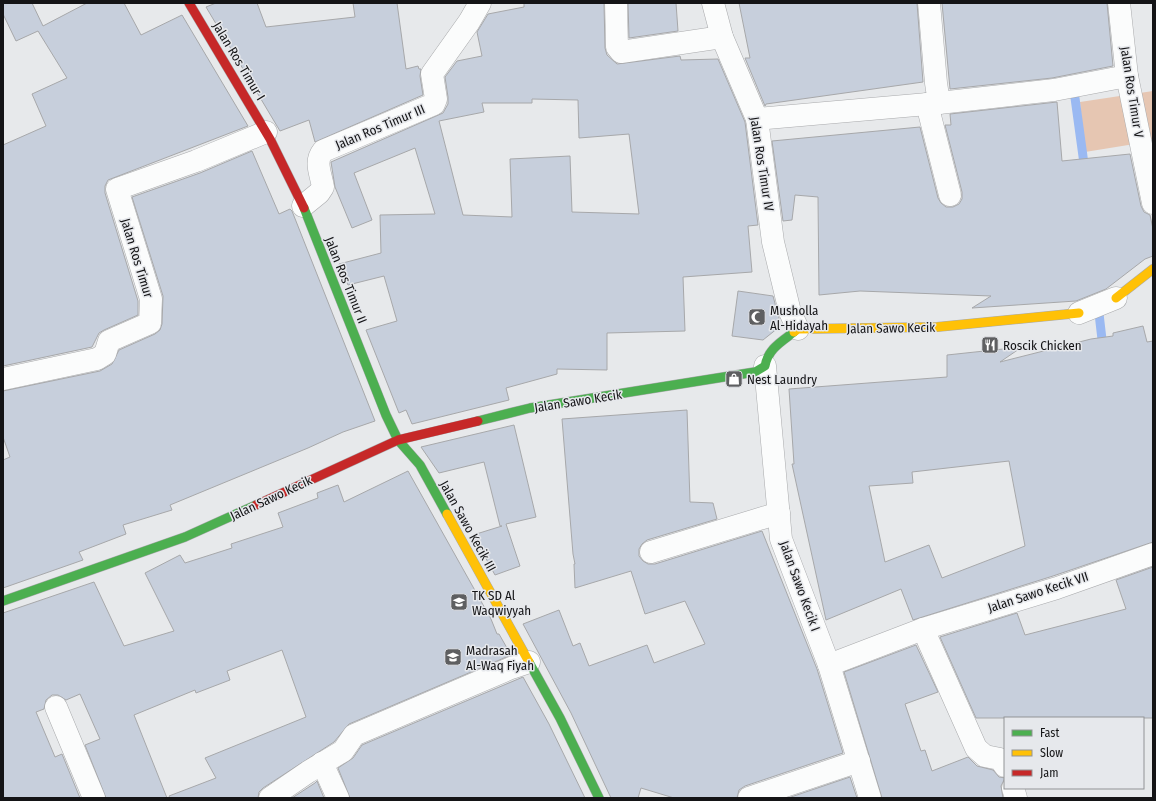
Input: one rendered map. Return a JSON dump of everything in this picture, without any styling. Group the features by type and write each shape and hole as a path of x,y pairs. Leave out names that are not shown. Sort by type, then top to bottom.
{"street":[{"name":"Jalan Ros Timur I","path":"189,3 266,132"},
{"name":"Jalan Ros Timur III","path":"303,206 323,188 317,162 318,156 323,151 434,104 436,99 432,74 469,22 480,3"},
{"path":"616,3 617,47 621,52 722,37"},
{"name":"Jalan Ros Timur IV","path":"713,3 722,37 757,119 773,242 790,312 798,329"},
{"path":"929,3 936,82 933,104 950,195"},
{"name":"Jalan Ros Timur V","path":"1119,3 1127,76 1153,203"},
{"path":"757,119 933,104 1062,89 1127,76"},
{"name":"Jalan Ros Timur II","path":"266,132 303,206 386,415 398,440"},
{"name":"Jalan Ros Timur","path":"3,379 97,359 105,354 109,341 150,323 151,299 117,189 196,161 266,132"},
{"name":"Jalan Sawo Kecik","path":"798,329 937,327 1079,313 1116,298 1153,269"},
{"path":"765,366 768,356 774,347 798,329"},
{"name":"Jalan Sawo Kecik","path":"3,601 186,537 398,440 530,408 755,372 765,366"},
{"name":"Jalan Sawo Kecik I","path":"765,366 781,539 829,665 870,798"},
{"name":"Jalan Sawo Kecik III","path":"398,440 420,465 560,718 599,798"},
{"path":"651,552 779,513"},
{"name":"Jalan Sawo Kecik VII","path":"829,665 923,629 1057,588 1139,559"},
{"path":"923,629 976,748 985,756 1000,759 1004,765"},
{"path":"270,798 322,763 343,751 354,735 511,668 529,662"},
{"path":"56,708 94,798"},
{"path":"749,798 859,761"},
{"path":"322,763 338,798"}],"shaded area":[{"path":"1153,91 1153,141 1085,152 1080,102"}],"building":[{"path":"3,3 32,3 43,26 87,3 124,3 141,35 182,15 248,126 108,180 105,186 105,193 138,301 138,315 99,333 92,347 3,366 3,145 46,126 32,94 67,78 38,31 16,41 3,14"},
{"path":"216,3 257,3 266,27 355,17 353,3 397,3 406,69 418,66 419,69 421,69 420,76 423,95 315,142 309,120 280,131 206,7"},
{"path":"524,3 604,3 605,48 607,55 617,64 680,56 681,60 718,59 745,122 758,225 748,226 752,272 683,277 685,331 607,333 607,370 557,369 557,374 506,388 509,400 412,424 406,410 399,413 366,330 397,321 384,276 348,285 339,264 381,253 380,215 435,214 415,148 354,173 372,220 352,228 335,187 331,162 443,113 448,104 445,77 457,61 482,56 477,32 488,14 524,7","holes":["532,99 578,100 579,138 629,134 639,214 572,212 570,156 510,159 512,217 463,215 439,121 484,112 482,103 532,103"]},
{"path":"628,3 676,3 678,31 629,38"},
{"path":"739,3 917,3 923,82 766,104 765,106 745,58 750,58"},
{"path":"942,3 1107,3 1113,66 1052,78 950,89"},
{"path":"1057,102 1062,161 1130,154 1141,206 1144,212 1150,215 1153,229 1153,256 1145,259 1106,289 1076,301 972,308 991,296 860,291 819,295 818,197 795,195 792,220 783,221 772,141 920,127 938,198 946,207 953,207 959,204 962,199 962,192 945,125 951,125 950,114"},
{"path":"252,151 279,214 290,209 292,211 375,421 343,432 170,505 172,510 123,525 126,534 79,552 83,560 3,588 3,460 10,457 3,437 3,391 100,371 112,364 119,350 155,334 160,330 162,324 163,296 132,197 200,173"},
{"name":"Musholla Al-Hidayah","path":"738,291 773,296 779,318 778,328 763,340 732,336"},
{"path":"1143,326 1147,342 1153,341 1153,542 1053,576 913,620 901,589 826,620 792,464 794,464 789,389 947,377 947,355 1022,347 1000,362 1091,339 1113,336 1113,333","holes":["1009,461 1025,546 942,578 929,545 885,562 869,486 913,483 912,472"]},
{"path":"687,410 690,502 713,503 717,519 647,540 639,549 639,556 648,564 655,564 762,531 817,669 843,753 745,786 739,790 737,798 674,798 641,788 638,798 611,798 571,713 523,624 559,610 573,646 580,643 589,666 647,645 654,663 705,644 685,601 645,614 631,571 575,588 575,564 562,419"},
{"path":"514,425 536,517 506,524 520,566 495,575 473,535 502,526 500,526 484,462 439,473 421,447"},
{"path":"408,471 491,619 497,634 499,634 511,655 349,724 334,742 263,788 259,792 258,798 170,798 169,796 216,778 205,758 306,717 282,650 227,671 230,680 196,693 195,690 134,715 167,798 106,798 85,745 100,739 80,694 66,700 58,695 52,695 46,700 44,709 36,712 55,757 62,754 80,798 3,798 3,613 94,582 124,646 174,631 145,573 180,555 185,563 232,548 231,544 283,527 278,513 318,498 317,493 338,485 344,502"},
{"path":"1153,567 1153,718 976,718 940,637 1017,613 1025,635 1126,609 1116,580"},
{"path":"916,645 938,692 905,704 921,751 925,750 932,771 968,757 977,766 993,770 999,777 1004,778 1001,786 1003,798 882,798 844,672"},
{"path":"523,677 549,724 585,798 350,798 338,768 353,758 362,745"},
{"path":"850,777 857,798 788,798"},
{"path":"317,781 324,798 292,798 315,783"}],"waterway":[{"path":"1075,98 1085,171"},
{"path":"1098,305 1103,348"}],"traffic: fast":[{"path":"304,208 386,415 398,440 420,465 447,514"},
{"path":"478,421 530,408 755,372 765,366 772,350 794,332"},
{"path":"3,601 185,537 256,505"},
{"path":"529,662 560,718 599,798"}],"traffic: slow":[{"path":"1116,298 1153,269"},
{"path":"794,332 798,329 937,327 1079,313"},
{"path":"447,514 529,662"}],"traffic: jam":[{"path":"189,3 270,139 304,208"},
{"path":"256,505 398,440 478,421"}],"place":[{"name":"Musholla Al-Hidayah","path":"757,317"},
{"name":"Roscik Chicken","path":"990,345"},
{"name":"Nest Laundry","path":"734,379"},
{"name":"TK SD Al Waqwiyyah","path":"459,602"},
{"name":"Madrasah Al-Waq Fiyah","path":"453,657"}]}
